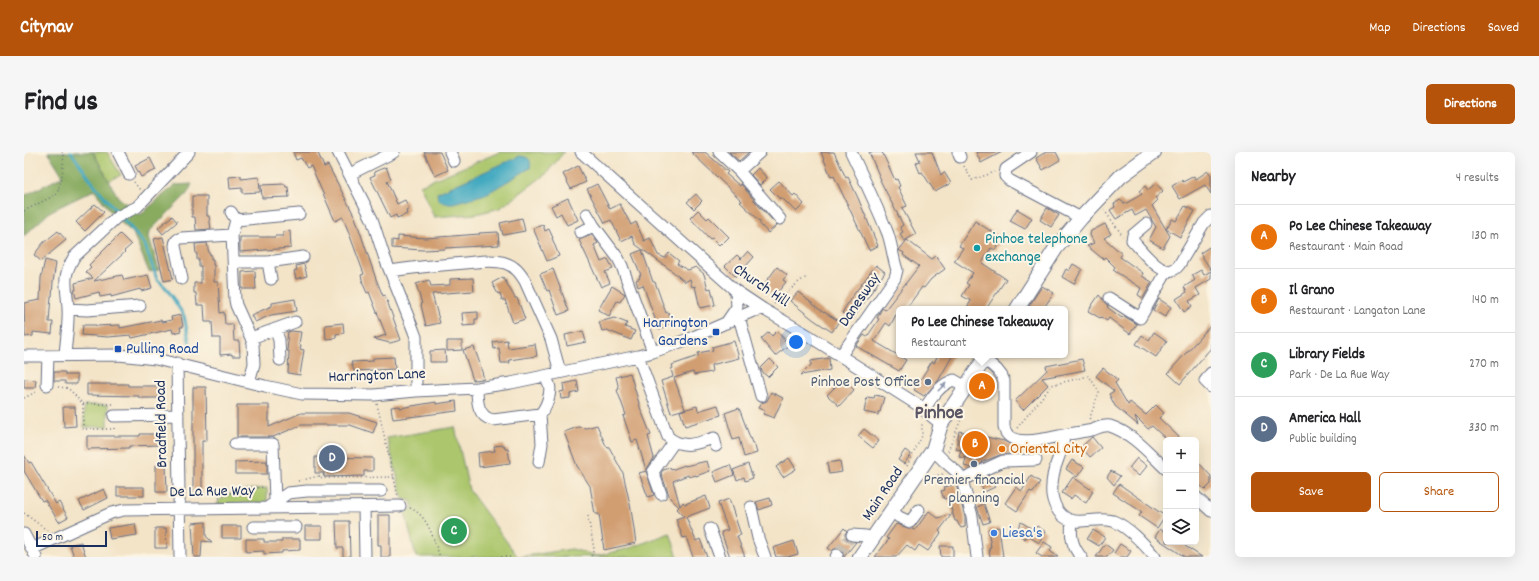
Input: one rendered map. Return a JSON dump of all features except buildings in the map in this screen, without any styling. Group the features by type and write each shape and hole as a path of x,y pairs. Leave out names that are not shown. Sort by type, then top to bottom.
{"main road":[{"path":"1019,306 1056,248 1081,218 1121,176 1154,152"},
{"path":"941,424 986,358"},
{"name":"Main Road","path":"860,557 933,450 941,424"}],"street":[{"path":"118,152 129,174"},
{"path":"65,355 68,309 65,280 66,271 74,257 121,215 137,207 189,152"},
{"path":"338,152 372,219 384,256 416,337 416,391"},
{"path":"350,174 394,152"},
{"name":"Church Hill","path":"581,152 736,291 766,311 841,355 921,407 941,424"},
{"path":"719,152 739,171 780,219"},
{"path":"739,171 760,152"},
{"name":"Danesway","path":"841,355 895,278 897,270 893,260 886,230 851,152"},
{"path":"1030,152 1006,169 1005,176 1009,180 1081,218"},
{"path":"249,382 254,364 251,338 236,304 232,235 234,216 299,214"},
{"path":"587,214 622,266 653,352"},
{"path":"1146,224 1133,235 1132,240 1156,265 1167,271 1172,271 1176,269 1204,223 1211,216"},
{"path":"580,232 594,226"},
{"path":"182,279 175,246 177,239 232,235"},
{"path":"234,262 268,262 303,257"},
{"path":"391,271 415,267 483,261 500,261 512,266 520,273 525,281 551,339 560,372"},
{"path":"268,262 271,279"},
{"path":"1110,298 1140,318 1167,271"},
{"name":"Harrington Lane","path":"725,323 737,307 736,291"},
{"path":"68,309 88,310 140,306"},
{"name":"Harrington Lane","path":"24,356 119,355 156,359 302,394 374,395 477,388 544,376 638,356 691,338 753,311 766,311"},
{"path":"739,317 761,396"},
{"path":"251,338 295,322"},
{"path":"275,328 279,340 280,360"},
{"path":"47,386 48,356"},
{"path":"638,356 666,435 674,442 687,445 714,438 716,446"},
{"path":"986,358 997,370 1004,381 1004,432 1009,437 1032,441 1047,440 1108,426 1119,430 1142,446 1163,466"},
{"name":"Bradfield Road","path":"177,363 180,557"},
{"path":"1211,374 1204,381 1211,387"},
{"path":"477,388 481,412 488,419 493,420 540,414 544,411 550,390 549,383 544,376"},
{"path":"921,407 947,382 954,380 966,388"},
{"path":"114,416 178,414"},
{"path":"539,462 542,444 540,414"},
{"path":"1064,435 1063,447 1055,469 1052,494 1054,504 1061,515 1072,521 1081,522 1106,519 1124,526 1155,557"},
{"path":"662,494 653,472 674,442"},
{"path":"235,444 274,444 275,487 273,505 276,527"},
{"path":"933,450 960,475 972,516 977,557"},
{"path":"962,480 1002,461 1036,460"},
{"path":"273,505 288,493 307,490 380,491"},
{"path":"1199,500 1211,511"},
{"name":"De La Rue Way","path":"34,553 54,539 115,512 273,505 364,507 400,506"},
{"path":"364,507 365,557"},
{"path":"750,507 758,538 765,557"},
{"path":"892,511 899,517 910,522 919,510"},
{"path":"1072,521 1071,539 1075,550 1081,557"},
{"path":"253,527 296,527"},
{"path":"710,529 720,557"},
{"path":"24,534 34,553"},
{"path":"852,535 866,536 872,540"}],"path":[{"path":"24,211 57,194 62,177 64,154 62,152"},
{"path":"959,154 972,180 994,172 1005,173"},
{"path":"129,174 146,198"},
{"path":"1100,205 1128,243 1132,240"},
{"path":"766,311 800,281 807,277"},
{"path":"1009,437 1052,385 1089,376 1099,392 1085,431"},
{"path":"24,398 47,386 66,387 83,404 113,404 114,429 83,429 83,404"},
{"path":"374,395 379,411 400,506 411,508 420,514 431,530 440,557"},
{"path":"905,470 922,436 922,417 914,410 921,407"},
{"path":"950,465 954,459 950,456 948,450 965,410"},
{"path":"296,482 324,475"},
{"path":"319,476 322,478 394,476"},
{"path":"207,508 211,502 235,491 275,487"},
{"path":"24,513 51,534 54,539"},
{"path":"588,516 594,549 591,557"},
{"path":"493,557 511,557"}],"green space":[{"path":"48,152 93,152 118,197 140,215 175,185 192,184 187,194 150,231 149,237 159,270 149,272 133,233 117,219 94,190 51,211 24,236 24,196 63,176"},
{"path":"93,152 107,152 121,175 109,181"},
{"path":"500,152 564,152 546,174 500,208 476,214 434,217 420,185"},
{"path":"84,405 108,405 108,427 84,427"},
{"path":"455,427 469,490 518,557 416,557 405,512 413,508 411,501 403,499 387,438"},
{"path":"267,488 267,501 264,503 217,504 221,499 232,493"},
{"path":"670,533 678,557 518,557 572,549 597,556 630,548"}],"water":[{"path":"520,156 529,159 530,168 486,194 453,203 444,203 438,199 437,193"}],"waterway":[{"path":"71,152 93,183 145,245 157,279 167,289 184,316 191,350"}],"tunnel":[{"path":"837,555 852,535"}],"place":[{"name":"Pinhoe telephone exchange","path":"977,248"},
{"name":"Harrington Gardens","path":"716,332"},
{"name":"Pulling Road","path":"118,349"},
{"name":"Pinhoe Post Office","path":"928,382"},
{"name":"Po Lee Chinese Takeaway","path":"982,386"},
{"name":"Il Grano","path":"975,444"},
{"name":"Oriental City","path":"1002,449"},
{"name":"America Hall","path":"332,458"},
{"name":"Premier financial planning","path":"974,464"},
{"name":"Library Fields","path":"454,531"},
{"name":"Liesa's","path":"994,533"}],"district":[{"name":"Pinhoe","path":"939,414"}]}
